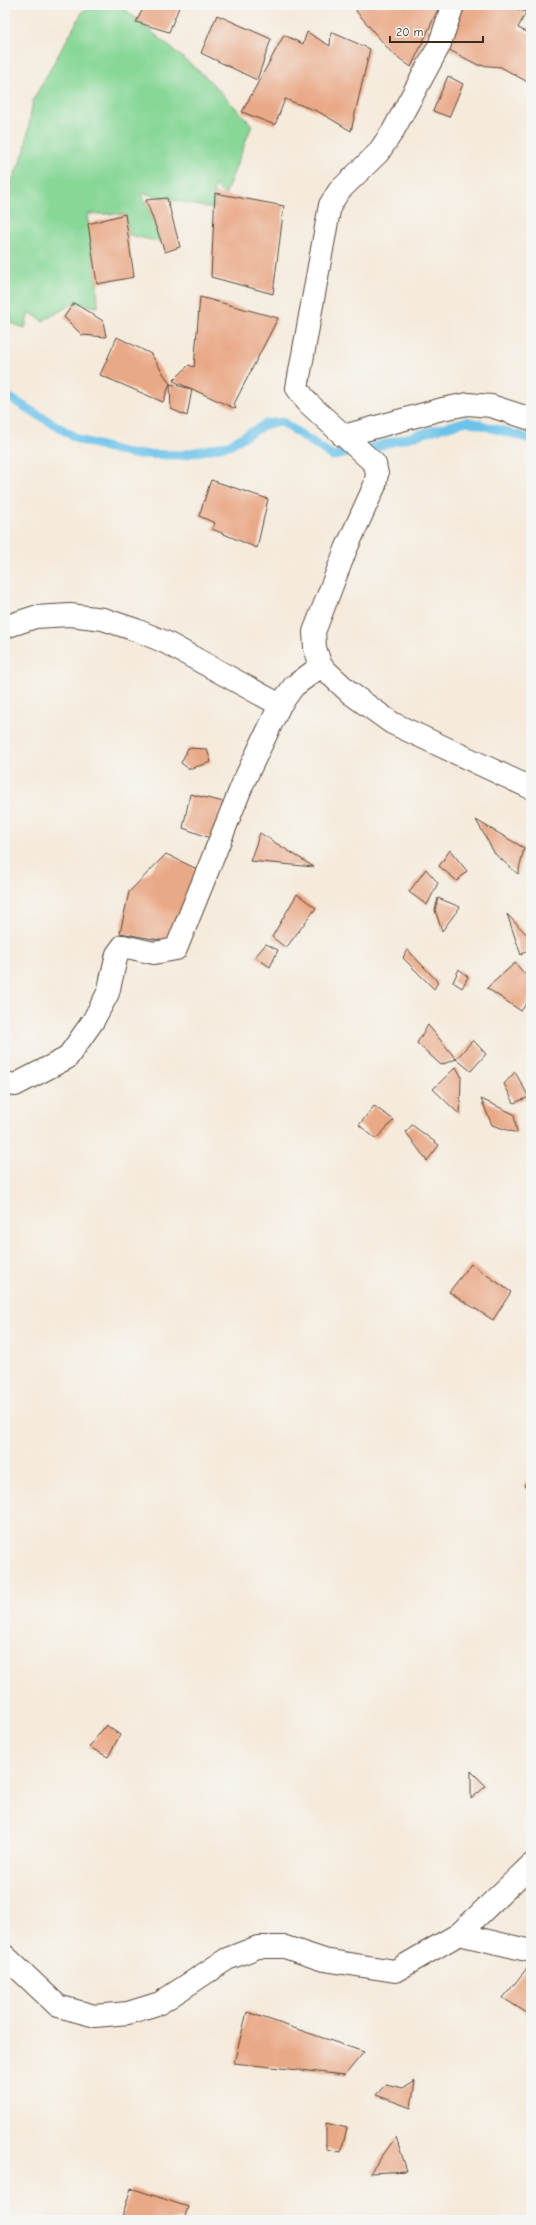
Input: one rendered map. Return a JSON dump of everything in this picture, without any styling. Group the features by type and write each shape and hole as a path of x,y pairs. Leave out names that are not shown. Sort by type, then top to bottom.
{"street":[{"path":"453,5 439,46 393,131 378,153 339,191 330,205 297,388 301,396 375,464 377,474 375,485 346,549 314,632 316,648 322,666 350,693 392,723 531,788"},
{"path":"347,439 442,409 468,404 491,406 531,419"},
{"path":"5,627 35,617 70,615 103,619 165,642 280,705"},
{"path":"5,1083 15,1085 67,1058 94,1021 108,993 117,954 123,946 154,953 176,949 243,783 280,705 294,686 322,666"},
{"path":"5,1956 58,2006 95,2016 128,2013 160,2003 227,1959 258,1947 285,1947 324,1960 395,1971 459,1934 531,1865"},
{"path":"459,1934 531,1951"}],"green space":[{"path":"107,5 120,5 208,79 252,125 225,195 214,185 214,209 142,193 161,242 129,235 125,214 87,214 97,284 98,307 74,303 43,321 29,312 25,328 5,321 5,198 25,150 33,100 83,11"}],"building":[{"path":"145,5 180,5 169,32 136,22"},
{"path":"359,5 440,5 411,67 391,52 356,11"},
{"path":"457,5 506,5 526,12 518,28 531,34 531,84 501,67 478,65 440,45"},
{"path":"217,15 271,39 257,80 201,53"},
{"path":"307,32 330,46 331,32 370,49 351,131 319,112 285,99 275,125 242,112 284,35 303,44"},
{"path":"448,76 463,84 449,117 433,111"},
{"path":"215,193 284,206 273,294 211,277"},
{"path":"167,198 180,247 165,252 146,200"},
{"path":"125,214 134,277 97,284 88,224"},
{"path":"200,297 278,318 234,404 236,409 173,381 189,365 194,367"},
{"path":"74,303 103,321 106,337 82,335 64,317"},
{"path":"117,337 151,354 170,384 163,402 100,375"},
{"path":"170,384 192,389 187,416 171,409"},
{"path":"211,480 268,499 257,548 212,529 215,523 199,516"},
{"path":"188,748 207,749 211,762 189,769 181,763"},
{"path":"190,794 224,802 213,839 183,828"},
{"path":"476,820 524,848 518,874 495,854"},
{"path":"260,833 314,867 250,861"},
{"path":"450,850 467,871 457,881 439,866"},
{"path":"166,854 199,870 170,942 120,933 129,892"},
{"path":"426,869 438,883 427,905 409,892"},
{"path":"297,894 316,908 286,948 272,937"},
{"path":"438,898 460,907 442,931 435,910"},
{"path":"507,914 531,939 531,947 521,955"},
{"path":"266,944 278,950 270,967 255,957"},
{"path":"407,949 438,982 434,989 403,958"},
{"path":"515,963 531,981 531,997 521,1011 487,988"},
{"path":"459,969 468,977 462,988 453,982"},
{"path":"428,1025 456,1059 441,1065 417,1043"},
{"path":"473,1040 486,1054 471,1071 456,1059"},
{"path":"456,1067 461,1076 460,1115 433,1089"},
{"path":"515,1072 529,1097 514,1103 504,1084"},
{"path":"481,1099 514,1114 517,1133 492,1125"},
{"path":"374,1106 394,1120 376,1139 359,1125"},
{"path":"412,1125 439,1145 427,1161 406,1132"},
{"path":"471,1264 511,1292 493,1320 449,1292"},
{"path":"531,1473 531,1492 524,1486"},
{"path":"106,1725 120,1735 108,1757 89,1747"},
{"path":"471,1771 486,1786 471,1799"},
{"path":"528,1967 531,1967 531,2009 527,2013 503,1998"},
{"path":"247,2012 364,2052 345,2075 234,2063"},
{"path":"415,2081 411,2108 376,2095 386,2084 403,2088"},
{"path":"326,2123 347,2128 341,2152 326,2149"},
{"path":"396,2137 407,2171 370,2173"},
{"path":"131,2188 188,2207 184,2220 121,2220"}],"waterway":[{"path":"5,395 80,440 130,454 182,455 229,445 266,424 282,422 333,456 378,446 467,421 531,439"}]}
